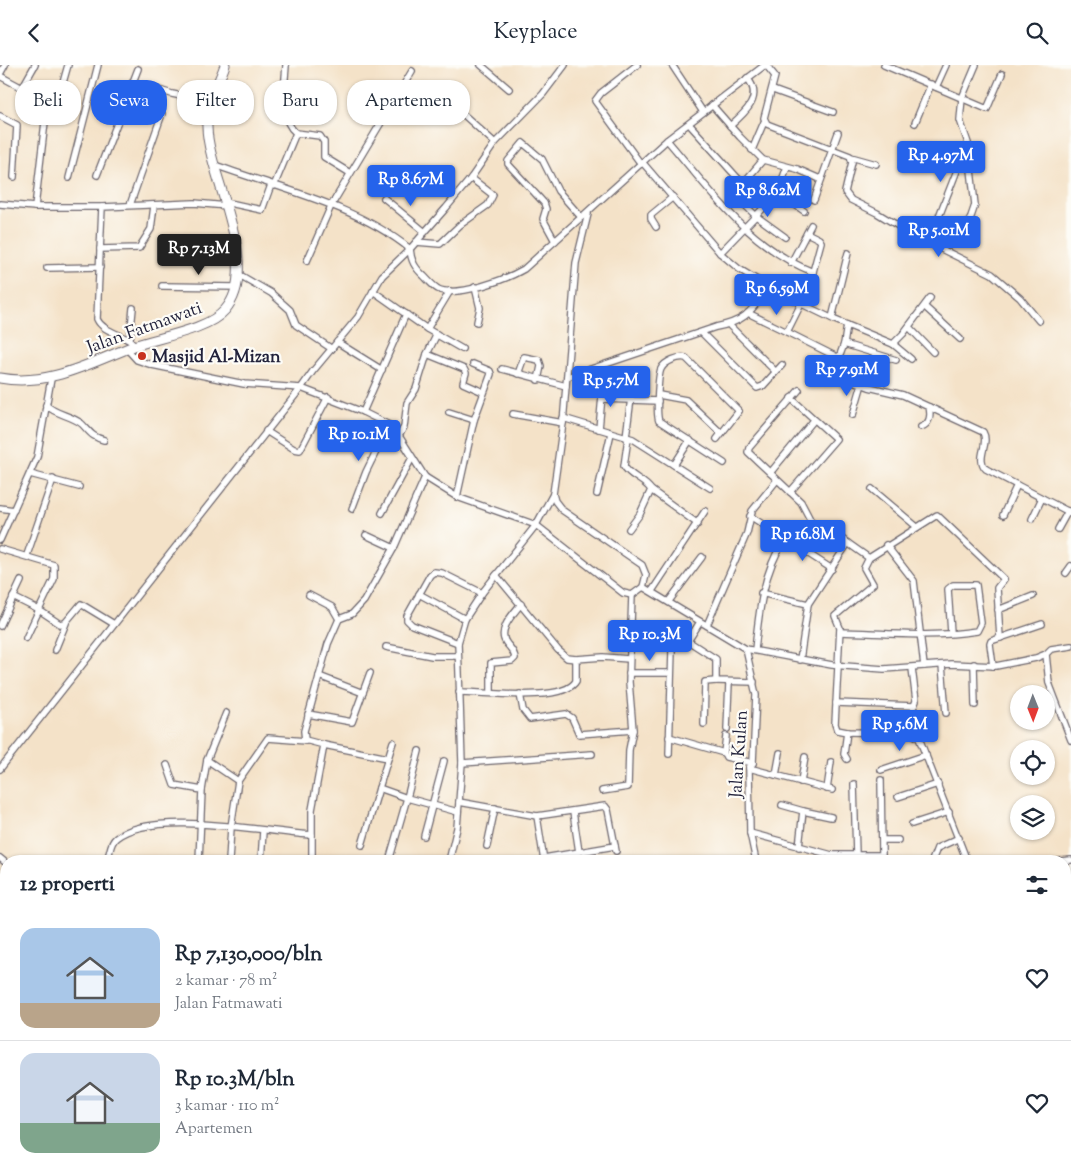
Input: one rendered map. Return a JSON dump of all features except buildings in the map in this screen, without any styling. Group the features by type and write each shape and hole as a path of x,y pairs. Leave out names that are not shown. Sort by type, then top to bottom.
{"street":[{"path":"5,65 0,75 24,89 35,65"},
{"path":"35,207 45,122 55,111 68,65"},
{"path":"69,178 98,65"},
{"name":"Jalan Fatmawati","path":"219,80 225,65"},
{"path":"286,65 285,107 289,127 296,133 320,136 324,142 324,157 350,173"},
{"path":"481,65 509,89"},
{"path":"0,769 362,311 382,276 425,232 471,178 495,143 542,94 565,65"},
{"path":"637,65 601,93 594,101 642,164 673,197 720,253 739,269 769,287 802,305 893,344 911,359"},
{"path":"672,65 703,111"},
{"path":"410,249 411,259 419,271 439,289 450,291 475,287 512,276 524,269 581,217 588,214 667,140 766,65 775,75 773,90 764,122 752,150"},
{"path":"884,65 987,109 1002,74"},
{"path":"915,123 946,65"},
{"path":"964,237 975,205 968,143 960,120 962,98 976,65"},
{"path":"134,80 138,69"},
{"path":"307,261 331,206 412,71"},
{"path":"730,126 745,114 754,94 754,86 747,79"},
{"path":"773,90 833,112"},
{"path":"712,105 763,160 820,179"},
{"path":"0,116 17,125 14,177"},
{"path":"470,120 495,143"},
{"path":"764,122 769,126 851,157 876,164"},
{"path":"689,124 743,184"},
{"path":"97,175 116,125"},
{"path":"130,205 158,125"},
{"name":"Jalan Fatmawati","path":"0,378 35,381 51,379 131,345 214,319 225,310 237,287 237,258 226,204 208,143 207,125"},
{"path":"0,205 102,207 194,203 226,204 262,210 296,133"},
{"path":"814,200 831,148 838,133"},
{"path":"667,140 744,229 791,263 813,273"},
{"path":"555,241 544,219 546,209 544,203 508,164 508,161 524,143 542,159 558,191 581,217"},
{"path":"934,229 968,143"},
{"path":"851,157 852,162 845,192 851,200 901,226 915,236 992,274 1020,298 1039,321"},
{"path":"763,160 735,195 756,216 785,237"},
{"path":"215,165 331,206 379,228 410,249"},
{"path":"720,253 778,193 787,167"},
{"path":"416,242 440,244 460,225 488,205 493,195 471,178"},
{"path":"778,193 804,211"},
{"path":"656,227 651,219 652,215 673,197"},
{"path":"384,198 425,232"},
{"path":"100,249 139,248 151,229 154,206"},
{"path":"102,207 97,303 98,323 131,345"},
{"path":"133,308 131,345 137,359 169,369 244,384 302,388 363,412 389,425 399,436 425,477 457,497 536,525 623,593 632,595 643,587 646,575 642,565 562,510 554,501 553,494 563,421 576,263 588,214"},
{"path":"791,263 811,225"},
{"path":"787,332 802,305 821,241 807,233"},
{"path":"832,318 848,253"},
{"path":"47,268 100,267"},
{"path":"238,274 271,293 290,310 296,325 332,349"},
{"path":"162,286 237,287"},
{"path":"475,287 480,308 477,322"},
{"path":"567,377 716,327 730,325 748,313 769,287"},
{"path":"372,291 427,329 462,349"},
{"path":"427,329 450,291"},
{"path":"893,344 909,327 930,299"},
{"path":"925,307 960,339"},
{"path":"748,313 839,358"},
{"path":"363,412 406,314"},
{"path":"730,325 775,371"},
{"path":"847,325 844,344 833,373 862,384 902,395 983,432 985,436 981,456 983,466 1069,512 1058,529"},
{"path":"909,327 933,352"},
{"path":"702,333 757,388 763,386 782,365"},
{"path":"399,436 404,427 407,403 416,389 427,354 437,334"},
{"path":"337,342 382,370"},
{"path":"844,344 896,360"},
{"path":"427,354 464,369 466,373 463,383 483,392"},
{"path":"518,375 524,357 534,358 539,361 541,366 538,380"},
{"path":"717,439 739,411 686,358 680,357 662,368 659,421 724,463"},
{"path":"457,497 474,421 490,371 473,364"},
{"path":"502,369 518,375 566,386"},
{"path":"634,375 624,466 633,477 650,487 651,490 698,523"},
{"path":"0,540 30,474 42,435 51,379"},
{"path":"853,415 862,384"},
{"path":"599,429 603,385"},
{"path":"799,390 748,450 804,506 808,518 813,525 835,534 869,558"},
{"path":"266,431 294,449 300,450 328,397"},
{"path":"602,399 659,398 686,400 721,433"},
{"path":"790,492 836,439 791,398"},
{"path":"46,405 53,411 82,425 94,437 104,440"},
{"path":"921,427 924,426 930,417 930,407"},
{"path":"449,412 474,421"},
{"path":"513,413 563,421 627,437 710,488"},
{"path":"770,473 814,420"},
{"path":"352,509 362,482 389,425"},
{"path":"597,495 611,433"},
{"path":"674,465 690,440"},
{"path":"382,513 412,458"},
{"path":"30,474 79,487"},
{"path":"306,741 304,731 328,644 340,619 352,615 364,601 394,548 425,477"},
{"path":"27,555 53,479"},
{"path":"707,625 747,533 750,516 777,479"},
{"path":"1003,515 1017,485"},
{"path":"872,489 917,527"},
{"path":"629,529 640,514 651,490"},
{"path":"452,855 454,850 462,763 458,643 465,619 482,593 536,525 553,494"},
{"path":"1032,519 1042,498"},
{"path":"0,508 14,510"},
{"path":"652,591 705,511"},
{"path":"965,855 919,738 911,733 847,732 838,731 836,728 840,624 835,617 836,613 874,585 864,568 869,558 886,545 937,515 1004,579 997,588 1000,638"},
{"path":"750,516 832,569"},
{"path":"366,535 394,548"},
{"path":"755,650 761,593 773,559 785,538"},
{"path":"800,660 808,604 848,543"},
{"path":"886,545 914,581 924,666"},
{"path":"0,549 27,555 54,565 54,579 26,637"},
{"path":"669,601 702,557"},
{"path":"1066,573 1071,566"},
{"path":"458,643 408,621 407,616 430,575 436,571 482,593"},
{"path":"496,575 558,651 567,658 603,657 629,659"},
{"path":"0,626 21,581"},
{"path":"840,632 921,634 951,633 977,631 981,623 976,585 949,587 951,633"},
{"path":"643,587 746,649 839,666 912,668 974,664 992,666 1020,662 1046,654 1051,649 1071,646"},
{"path":"761,593 808,604"},
{"path":"419,594 465,619"},
{"path":"309,595 332,607 340,619"},
{"path":"602,791 628,787 629,750 633,731 629,673 632,595"},
{"path":"998,610 1033,596"},
{"path":"13,597 39,610 60,624 66,623"},
{"path":"55,650 66,623 81,604 114,624"},
{"path":"491,692 491,663 512,661 515,658 514,651 505,642 503,636 507,622 521,604"},
{"path":"700,622 687,643 716,659 716,681"},
{"path":"992,666 990,642 1042,624"},
{"path":"386,647 432,656 458,656"},
{"name":"Jalan Kulan","path":"746,649 754,682 756,710 751,765 750,833 755,855"},
{"path":"669,754 672,650"},
{"path":"1046,654 1049,683 1071,741"},
{"path":"459,692 545,694 569,688 576,681 576,659"},
{"path":"974,664 975,705"},
{"path":"942,665 946,713"},
{"path":"836,703 914,706 916,701 912,668"},
{"path":"308,714 350,723 354,718 370,673"},
{"path":"629,673 672,673"},
{"path":"319,675 364,693"},
{"path":"704,724 705,682 754,682"},
{"path":"724,753 729,683"},
{"path":"520,694 523,710 530,719 563,713 572,717 579,733 633,731"},
{"path":"199,855 202,790 206,760 226,713"},
{"path":"847,732 844,754 847,759"},
{"path":"669,737 724,753 726,757 776,775 830,789 831,762"},
{"path":"229,855 231,827 238,781 268,738 306,741 388,758"},
{"path":"362,845 392,743"},
{"path":"312,855 312,810 324,745"},
{"path":"391,855 419,751"},
{"path":"776,775 780,753"},
{"path":"462,763 592,755"},
{"path":"881,770 926,755"},
{"path":"801,782 805,757"},
{"path":"206,760 238,781"},
{"path":"424,837 444,761"},
{"path":"167,765 174,785 202,790"},
{"path":"882,780 882,855"},
{"path":"854,784 856,855"},
{"path":"898,797 938,784"},
{"path":"379,788 458,812"},
{"path":"459,802 537,816 573,812 602,806 607,808 616,849 566,855"},
{"path":"782,805 831,817"},
{"path":"487,847 495,808"},
{"path":"799,847 803,811"},
{"path":"573,812 579,852"},
{"path":"912,824 949,812"},
{"path":"537,816 543,855"},
{"path":"108,855 116,839 140,828 161,823 201,824 312,835"},
{"path":"261,855 263,831"},
{"path":"750,833 823,855"},
{"path":"934,855 937,848 959,838"},
{"path":"883,840 898,840"}],"place":[{"name":"Masjid Al-Mizan","path":"142,356"}]}
